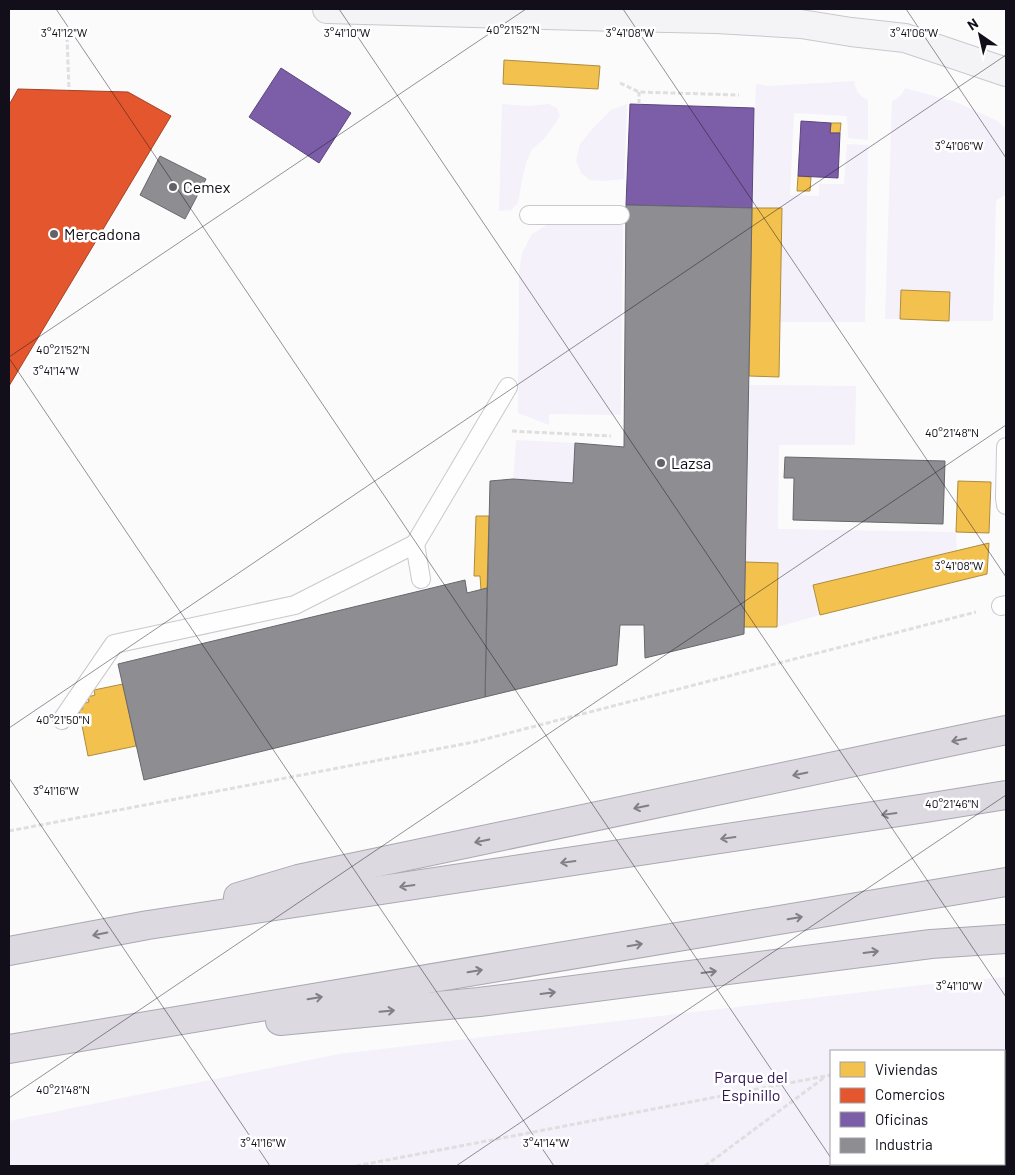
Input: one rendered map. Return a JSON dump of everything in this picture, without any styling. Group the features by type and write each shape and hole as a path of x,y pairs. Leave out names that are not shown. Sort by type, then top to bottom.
{"highway":[{"path":"148,925 298,879 1006,730"},
{"path":"9,951 148,925 1006,795"},
{"path":"9,1049 1006,882"},
{"path":"42,1043 479,1002 931,944 1006,939"}],"main road":[{"path":"327,9 716,19 801,24 905,38 1006,72"}],"lane":[{"path":"529,215 620,215"},
{"path":"62,720 114,644 295,605 415,544 508,387"},
{"path":"1006,447 1006,505"},
{"path":"415,544 421,579"}],"path":[{"path":"67,37 69,90"},
{"path":"620,84 639,92 740,95"},
{"path":"639,92 639,104"},
{"path":"507,431 611,436"},
{"path":"9,830 474,742 1003,605"},
{"path":"356,1166 829,1075"},
{"path":"705,1166 829,1075"}],"green space":[{"path":"854,81 858,93 868,100 868,140 848,138 847,116 794,113 790,195 819,196 819,184 844,184 847,144 868,145 865,322 779,322 752,208 756,84 768,86"},
{"path":"905,88 956,102 998,121 1006,129 1006,194 996,201 993,321 949,321 950,292 901,290 900,319 885,319 892,101 903,93"},
{"path":"502,104 529,106 549,104 557,108 560,116 543,140 532,149 523,175 518,203 511,210 499,211"},
{"path":"627,104 624,179 590,180 581,173 576,160 580,144 611,110"},
{"path":"547,225 623,225 621,415 549,414 549,425 518,413 519,272 522,253 532,234"},
{"path":"749,385 856,386 855,445 779,445 778,529 956,532 957,550 813,585 820,615 777,627 745,562"},
{"path":"516,440 575,443 573,483 513,479"},
{"name":"Parque del Espinillo","path":"1006,977 1006,1166 916,1165 1005,1165 1005,1050 830,1050 830,1165 855,1165 853,1166 9,1166 9,1121 339,1054 922,985"}],"building: Viviendas":[{"path":"504,60 600,66 598,89 503,84"},
{"path":"831,123 841,123 840,133 830,133"},
{"path":"798,176 811,177 810,191 797,191"},
{"path":"752,208 782,208 779,377 749,376"},
{"path":"901,290 950,292 949,321 900,319"},
{"path":"958,481 991,482 989,533 956,532"},
{"path":"476,516 489,516 487,588 481,590 480,576 474,576"},
{"path":"989,543 987,574 820,615 813,585"},
{"path":"745,562 778,563 777,627 744,627"},
{"path":"123,684 136,746 88,756 79,710 83,709 82,704 89,702 88,697 95,695 94,690"}],"building: Comercios":[{"name":"Mercadona","path":"18,89 128,92 171,116 9,386 9,105"}],"building: Oficinas":[{"path":"281,68 351,113 319,163 249,117"},
{"path":"630,104 754,108 752,208 626,205"},
{"path":"801,121 831,123 830,133 840,133 838,178 798,176"}],"building: Industria":[{"name":"Cemex","path":"160,156 206,179 185,219 140,195"},
{"name":"Lazsa","path":"626,205 752,208 744,634 645,658 644,625 620,625 617,665 485,697 490,481 513,479 573,483 575,443 624,447"},
{"path":"785,457 945,461 943,524 793,520 794,478 784,478"},
{"path":"465,580 467,593 487,588 485,697 144,780 118,664"}],"place":[{"name":"Cemex","path":"173,187"},
{"name":"Mercadona","path":"54,234"},
{"name":"Lazsa","path":"661,463"}]}
